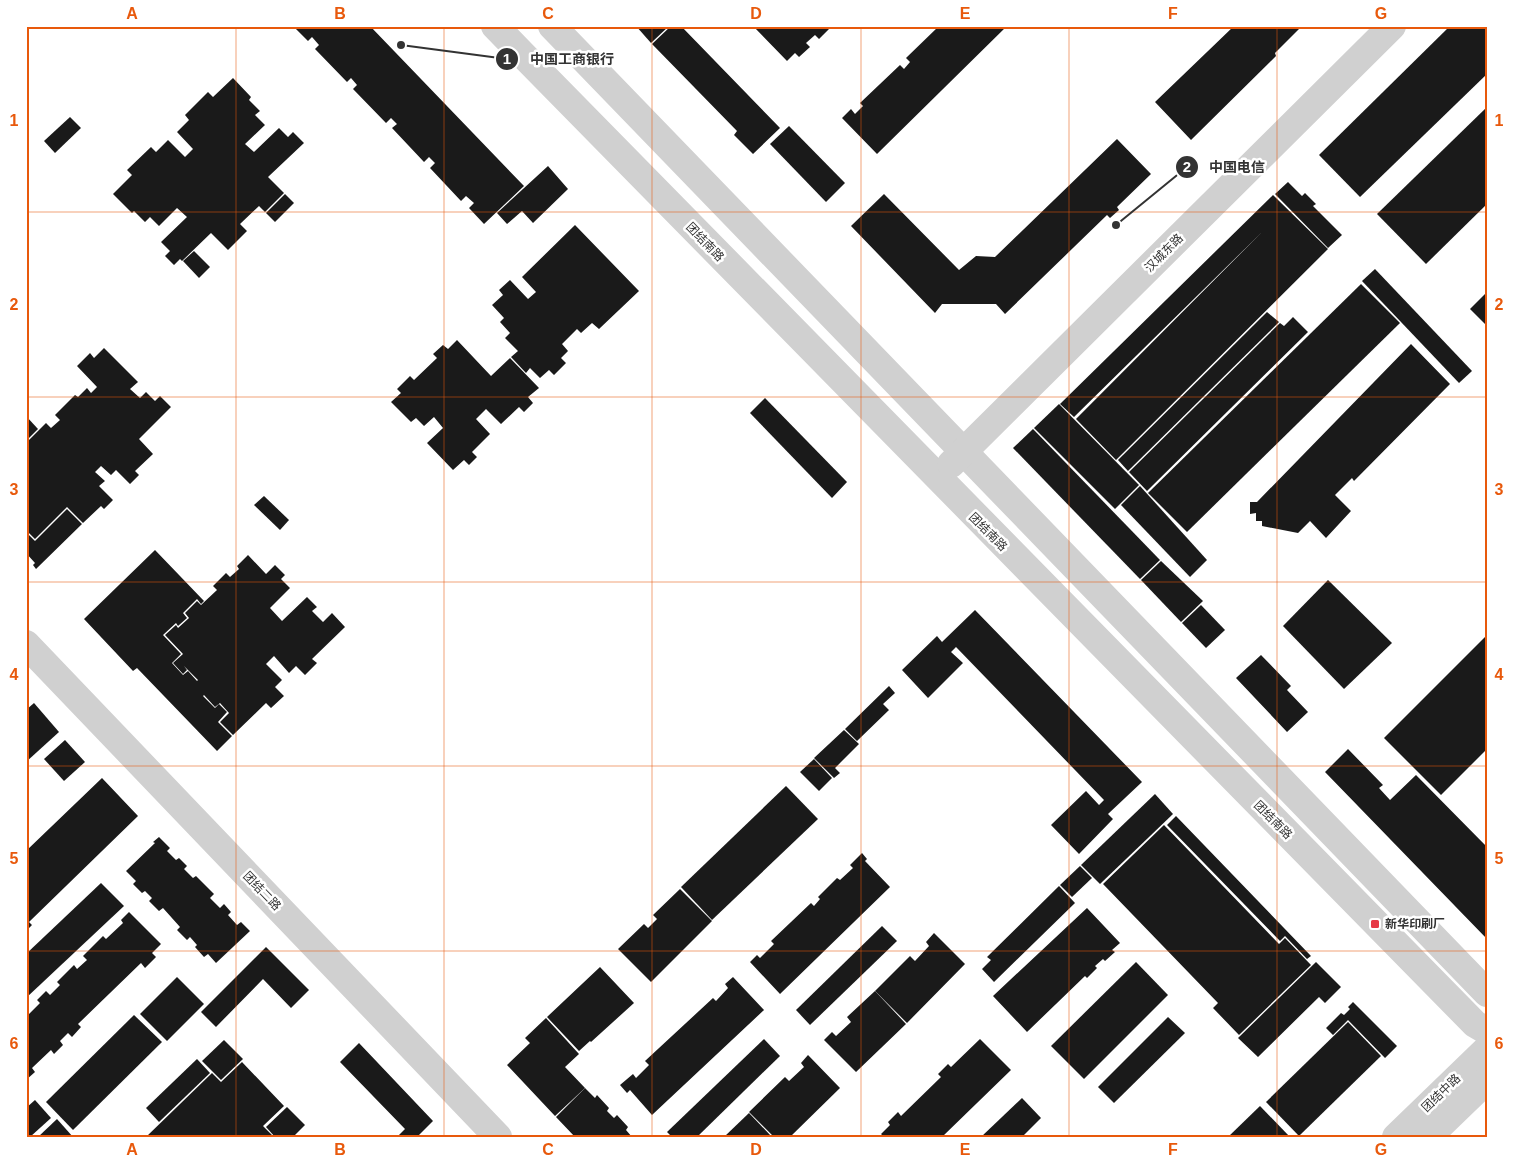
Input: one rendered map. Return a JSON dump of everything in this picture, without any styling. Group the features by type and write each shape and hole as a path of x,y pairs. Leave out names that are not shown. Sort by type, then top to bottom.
{"street":[{"name":"团结南路","path":"495,26 936,479 1475,1024 1487,1031"},
{"path":"552,26 1487,993"},
{"name":"汉城东路","path":"936,479 1392,26"},
{"name":"团结二路","path":"26,644 498,1137"},
{"name":"团结中路","path":"1396,1137 1487,1049"},
{"name":"团结中路","path":"1428,1137 1487,1080"}],"building":[{"path":"293,26 370,26 524,186 484,224 469,208 474,203 466,196 461,201 430,168 435,163 429,157 424,162 392,128 397,124 391,118 386,123 353,89 357,85 351,78 347,82 315,49 319,45 312,37 308,41"},
{"path":"636,26 669,26 651,43"},
{"path":"671,26 681,26 780,128 753,154 734,135 737,131 652,44"},
{"path":"753,26 828,26 829,29 819,39 815,35 806,43 810,47 799,57 795,53 787,61"},
{"path":"939,26 1007,26 877,154 842,118 851,109 855,114 863,106 860,103 900,65 904,69 910,62 906,58"},
{"path":"1234,26 1296,26 1299,29 1275,53 1276,56 1191,140 1155,102"},
{"path":"1450,26 1487,26 1487,74 1360,197 1319,155"},
{"path":"233,78 251,97 249,100 260,111 255,115 265,125 245,144 254,152 279,128 288,137 293,132 304,143 268,177 284,193 265,212 259,206 240,224 247,231 228,250 211,233 182,261 180,259 174,265 165,256 170,251 161,242 187,217 177,208 159,226 150,217 145,222 134,211 132,213 113,194 132,175 127,170 151,147 156,152 168,140 185,157 193,149 177,132 189,120 185,115 208,92 213,97"},
{"path":"1487,107 1487,204 1426,264 1377,214"},
{"path":"70,117 81,128 55,153 44,141"},
{"path":"789,126 845,183 826,202 770,144"},
{"path":"1117,139 1151,174 1117,207 1119,210 1110,218 1107,215 1005,314 996,304 942,304 935,313 851,226 884,194 959,270 976,256 995,257"},
{"path":"548,166 568,189 533,223 522,211 507,224 497,213"},
{"path":"1288,182 1302,196 1305,193 1316,204 1313,206 1342,235 1328,248 1275,194"},
{"path":"285,194 294,203 275,222 266,213"},
{"path":"1273,195 1328,249 1116,460 1076,419 1262,232 1074,417 1060,404"},
{"path":"575,225 639,291 599,329 592,323 581,333 577,329 562,344 568,351 561,358 566,363 554,375 549,370 540,378 530,368 526,373 511,357 518,351 505,338 510,333 500,322 504,318 492,305 503,295 499,290 510,280 528,299 536,292 522,277"},
{"path":"194,251 210,267 199,278 183,261"},
{"path":"1375,269 1472,371 1459,383 1362,281"},
{"path":"1361,284 1400,323 1187,532 1148,493"},
{"path":"1487,292 1487,326 1470,309"},
{"path":"1267,312 1279,322 1128,471 1118,460"},
{"path":"1293,317 1308,332 1147,491 1129,472 1280,323 1284,326"},
{"path":"457,340 491,376 510,358 539,388 528,397 533,403 524,412 519,407 501,424 486,409 476,419 490,434 472,452 477,457 469,465 464,460 453,470 427,443 443,428 434,417 424,426 416,418 411,422 391,402 401,393 397,389 410,376 414,380 437,358 433,354 443,345 448,349"},
{"path":"1411,344 1450,384 1354,481 1352,478 1335,495 1351,511 1326,538 1310,521 1298,533 1262,526 1262,521 1256,521 1256,513 1250,514 1250,502 1257,502"},
{"path":"104,348 138,382 130,389 140,398 146,392 155,401 160,396 171,407 139,439 153,454 135,471 139,475 130,484 116,470 111,475 101,466 95,472 105,481 99,486 113,500 104,509 101,506 83,523 67,507 35,539 26,530 29,524 26,525 26,447 28,445 26,443 46,423 51,428 60,420 55,415 75,395 78,397 87,388 91,393 97,387 77,366 90,353 94,358"},
{"path":"765,398 847,482 832,498 750,413"},
{"path":"1059,404 1139,485 1115,509 1034,428"},
{"path":"26,416 38,429 26,441"},
{"path":"1033,429 1160,560 1140,579 1013,448"},
{"path":"1140,486 1207,560 1190,577 1121,505"},
{"path":"264,496 289,520 280,530 254,505"},
{"path":"67,509 82,524 36,569 33,565 35,563 26,553 26,532 35,541"},
{"path":"155,550 204,601 201,604 197,599 183,613 187,618 178,626 176,623 163,635 181,654 172,663 183,675 188,671 197,681 184,666 187,670 183,674 173,663 183,654 165,635 176,625 178,628 189,618 185,613 197,601 201,605 217,590 213,586 226,573 230,577 239,569 237,566 248,555 266,574 275,565 285,575 281,579 290,588 270,608 282,621 307,597 317,607 312,611 323,622 332,613 345,627 312,659 317,663 305,675 296,666 289,673 274,656 266,664 282,680 275,687 284,696 271,708 266,703 233,735 220,722 229,713 220,703 215,707 204,695 215,708 219,704 227,712 218,722 232,736 217,751 137,668 133,671 84,619"},
{"path":"1161,561 1203,601 1181,622 1141,580"},
{"path":"1328,580 1392,643 1344,689 1283,626"},
{"path":"1201,605 1225,630 1206,648 1182,623"},
{"path":"975,610 1142,782 1108,814 1113,819 1079,854 1051,825 1086,791 1099,805 1104,800 956,647 951,652 963,663 928,698 902,670 937,636 942,642"},
{"path":"1487,635 1487,749 1441,795 1384,738"},
{"path":"1261,655 1291,686 1287,690 1308,712 1287,732 1236,678"},
{"path":"889,686 895,693 883,704 889,710 857,741 845,729"},
{"path":"34,703 59,732 26,762 26,710"},
{"path":"844,730 859,744 835,768 840,773 834,778 814,758"},
{"path":"65,740 85,762 64,781 44,759"},
{"path":"1348,749 1383,785 1379,788 1390,800 1416,775 1487,847 1487,939 1325,772"},
{"path":"814,759 832,778 819,791 800,772"},
{"path":"102,778 138,816 29,922 32,925 26,931 26,851"},
{"path":"786,786 818,819 712,920 681,887"},
{"path":"1155,794 1173,814 1100,884 1081,865"},
{"path":"1176,816 1311,956 1307,959 1285,936 1280,941 1167,825"},
{"path":"1164,825 1279,944 1285,938 1311,965 1239,1035 1213,1008 1218,1003 1103,884"},
{"path":"159,837 170,848 167,851 176,860 179,858 187,866 184,869 193,878 196,876 214,894 210,898 220,908 224,904 231,912 228,915 237,925 241,922 250,931 216,963 208,954 204,957 195,947 197,945 190,937 187,940 177,930 180,927 163,908 159,911 149,901 152,898 145,891 142,893 133,884 136,881 126,871"},
{"path":"862,853 867,859 865,861 890,887 780,994 750,962 757,955 760,958 774,944 771,941 811,903 814,906 820,899 818,897 837,878 840,880 853,868 850,865"},
{"path":"1080,866 1092,878 1072,897 1060,885"},
{"path":"101,883 124,906 26,998 26,954"},
{"path":"1059,886 1075,903 994,982 982,969 991,960 987,957"},
{"path":"680,889 712,921 651,982 618,949 644,924 648,928 657,919 653,915"},
{"path":"1087,908 1120,943 1112,950 1115,952 1105,961 1103,959 1095,966 1097,968 1087,978 1085,976 1027,1032 993,996"},
{"path":"129,912 161,944 152,953 156,957 145,968 141,963 78,1024 81,1027 72,1037 68,1033 60,1041 63,1045 54,1054 51,1050 32,1068 35,1072 26,1080 26,1017 40,1003 37,1000 46,991 50,995 60,985 57,982 74,965 77,969 87,960 83,956 103,936 106,939 123,923 121,920"},
{"path":"882,926 897,941 810,1025 796,1010"},
{"path":"934,933 965,964 907,1023 875,991 910,956 915,961 929,946 926,942"},
{"path":"266,947 309,990 291,1008 263,979 216,1027 201,1012"},
{"path":"1136,962 1168,995 1084,1079 1051,1046"},
{"path":"1316,962 1341,987 1325,1003 1319,997 1258,1057 1238,1038"},
{"path":"600,967 634,1003 579,1051 547,1017"},
{"path":"177,977 204,1004 167,1041 140,1014"},
{"path":"733,977 764,1010 652,1115 630,1090 627,1093 620,1085 633,1074 636,1078 649,1065 645,1061 713,998 716,1001 728,988 725,984"},
{"path":"875,991 906,1024 856,1072 824,1040 832,1032 836,1036 851,1022 847,1017"},
{"path":"1353,1002 1397,1046 1385,1058 1348,1020 1333,1035 1326,1028 1341,1013 1344,1015 1350,1009 1348,1007"},
{"path":"134,1015 162,1042 73,1130 46,1102"},
{"path":"1168,1017 1185,1033 1114,1103 1098,1087"},
{"path":"546,1018 579,1054 565,1067 585,1088 555,1116 507,1065 530,1043 525,1038"},
{"path":"1348,1022 1381,1056 1299,1136 1266,1102"},
{"path":"764,1039 780,1056 697,1137 672,1137 667,1132"},
{"path":"980,1039 1011,1070 942,1137 884,1137 881,1134 890,1125 888,1122 898,1112 901,1116 941,1077 938,1074 948,1064 951,1067"},
{"path":"224,1040 243,1059 221,1080 202,1061"},
{"path":"359,1043 433,1121 417,1137 397,1137 405,1129 340,1062"},
{"path":"808,1055 840,1088 790,1137 774,1137 749,1112 785,1077 789,1081 804,1067 801,1063"},
{"path":"197,1059 210,1073 159,1122 146,1108"},
{"path":"242,1062 284,1106 263,1126 274,1137 146,1137 212,1073 221,1082"},
{"path":"585,1088 595,1098 597,1095 609,1108 607,1111 614,1118 617,1115 628,1127 626,1130 632,1137 575,1137 556,1117"},
{"path":"1022,1098 1041,1118 1022,1137 981,1137"},
{"path":"35,1100 51,1118 30,1137 26,1137 26,1108"},
{"path":"1260,1106 1290,1137 1228,1137"},
{"path":"287,1107 305,1125 293,1137 275,1137 266,1127"},
{"path":"749,1113 772,1137 724,1137"},
{"path":"57,1119 73,1137 38,1137"}],"place":[{"name":"中国工商银行","path":"401,45"},
{"name":"中国电信","path":"1116,225"},
{"name":"新华印刷厂","path":"1375,924"}]}
